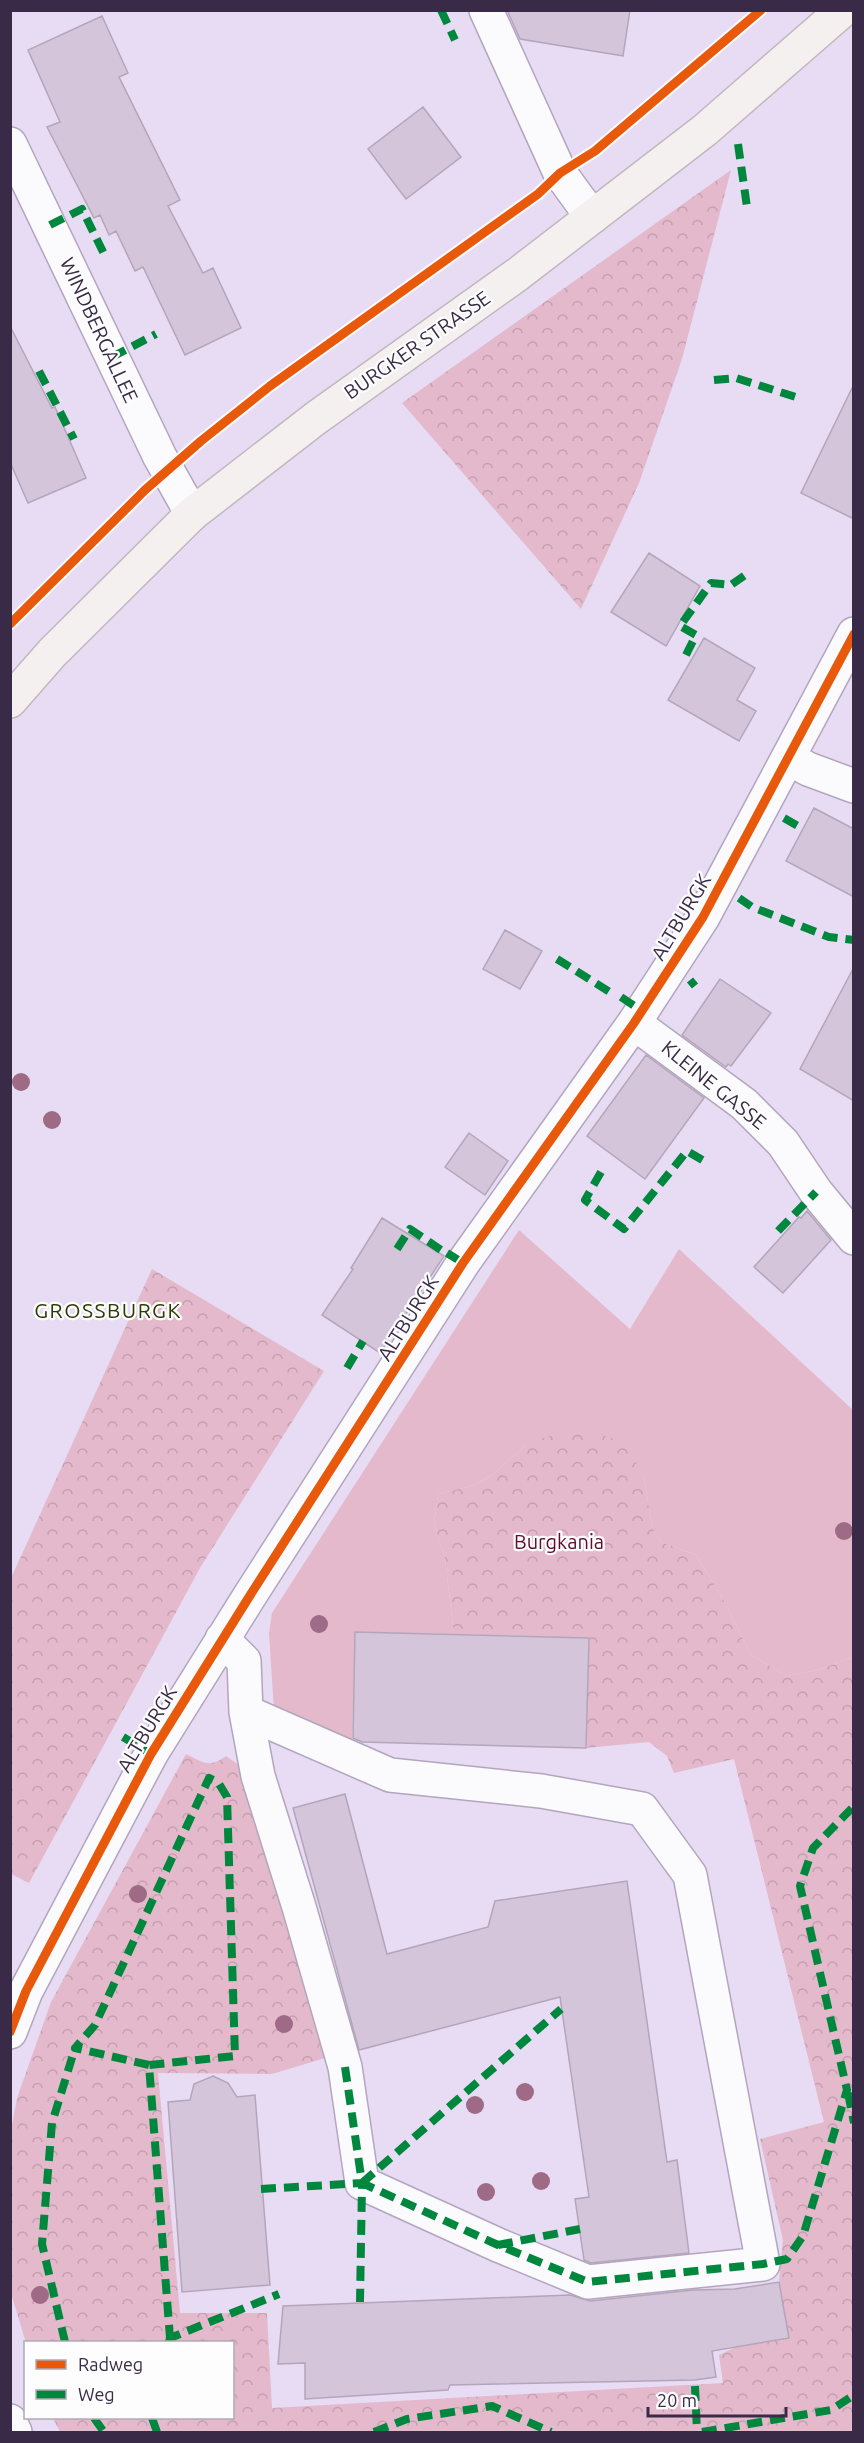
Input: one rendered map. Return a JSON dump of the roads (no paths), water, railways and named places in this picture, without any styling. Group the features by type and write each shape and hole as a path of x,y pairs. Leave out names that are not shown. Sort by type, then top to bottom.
{"main road":[{"name":"BURGKER STRASSE","path":"10,701 52,653 192,514 316,417 518,274 705,130 843,10"}],"street":[{"path":"486,10 560,172 592,217"},
{"name":"WINDBERGALLEE","path":"10,144 160,457 192,514"},
{"name":"ALTBURGK","path":"10,2032 26,1991 151,1754 463,1263 634,1023 703,917 854,634"},
{"path":"788,758 808,769 854,786"},
{"name":"KLEINE GASSE","path":"634,1023 744,1104 783,1143 816,1192 854,1238"},
{"path":"222,1640 244,1661 246,1712 258,1776 345,2067 362,2183 498,2245 588,2282 763,2264 690,1875 642,1809 541,1791 390,1775 246,1712"},
{"path":"10,2421 15,2433"}],"district":[{"name":"GROSSBURGK","path":"108,1311"}],"park label":[{"name":"Burgkania","path":"559,1542"}]}
